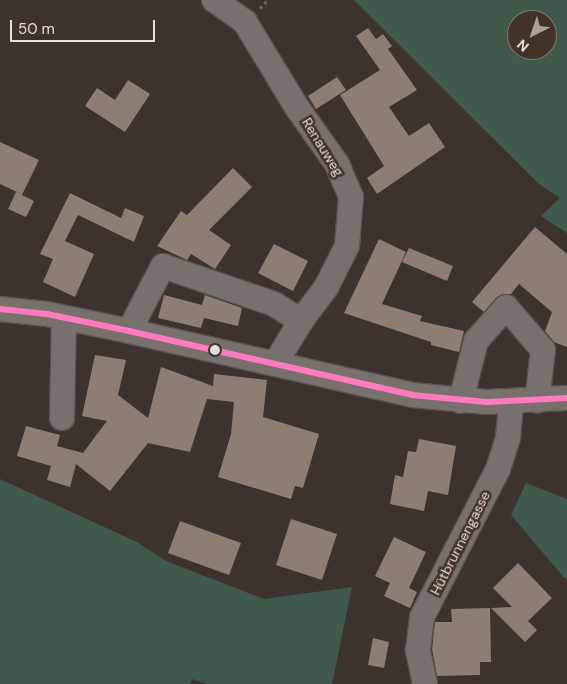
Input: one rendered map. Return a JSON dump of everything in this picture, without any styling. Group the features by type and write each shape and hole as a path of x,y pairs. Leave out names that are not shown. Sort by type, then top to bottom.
{"street":[{"name":"Renauweg","path":"214,0 245,22 298,109 337,164 351,197 347,246 327,286 301,320 275,364"},
{"path":"129,331 163,266 274,304 301,320"},
{"path":"461,400 476,341 506,307 543,350 538,401"},
{"path":"0,309 64,318 129,331 386,391 461,400 511,403 567,398"},
{"path":"62,418 64,318"},
{"name":"Hütbrunnengasse","path":"425,684 418,650 422,617 498,470 508,438 511,403"}],"green space":[{"path":"354,0 567,0 567,233 541,216 560,198 539,184"},
{"path":"0,479 137,542 166,561 264,599 352,587 332,684 207,684 192,679 190,684 0,684"},
{"path":"526,483 567,499 567,581 511,515"}],"building":[{"path":"368,28 376,39 383,34 392,46 388,49 417,90 389,107 409,136 429,123 445,147 377,194 367,178 384,166 340,95 380,70 356,36"},
{"path":"337,77 346,90 316,109 308,96"},
{"path":"128,80 150,94 125,132 85,106 97,88 115,100"},
{"path":"0,142 39,160 22,195 34,201 26,217 8,209 16,192 19,193 0,184"},
{"path":"233,168 252,187 209,230 231,245 215,269 191,254 187,260 157,246 181,211 187,215"},
{"path":"70,193 121,218 125,208 144,216 134,242 78,215 65,241 94,254 75,297 43,282 53,259 40,254"},
{"path":"535,227 567,254 567,347 554,342 545,331 552,312 519,284 511,294 496,298 484,312 472,302"},
{"path":"379,239 406,252 382,304 422,316 420,321 464,331 459,352 431,345 431,342 344,313"},
{"path":"274,244 308,261 293,291 258,273"},
{"path":"409,248 453,266 447,281 402,262"},
{"path":"164,295 202,305 205,295 242,308 238,326 204,318 201,328 158,318"},
{"path":"95,355 126,360 118,395 148,418 161,367 213,386 214,374 267,380 263,417 319,434 303,488 295,486 291,499 218,477 231,434 234,402 207,399 190,452 148,443 110,491 76,464 70,487 47,480 51,466 17,456 26,426 60,435 57,446 83,453 107,421 82,416"},
{"path":"419,439 456,446 448,495 428,491 424,511 390,504 395,475 403,477 408,451 416,452"},
{"path":"291,519 337,534 322,580 276,565"},
{"path":"180,521 241,543 229,575 168,553"},
{"path":"394,537 426,552 409,588 417,592 410,608 384,596 390,583 375,576"},
{"path":"518,563 552,598 528,621 537,630 525,642 491,608 512,607 493,588"},
{"path":"490,608 491,662 480,662 480,675 437,676 432,649 435,622 452,622 451,609"},
{"path":"373,638 389,642 384,668 368,665"}],"transit line":[{"path":"0,309 47,314 129,331 412,395 487,402 567,398"}]}
